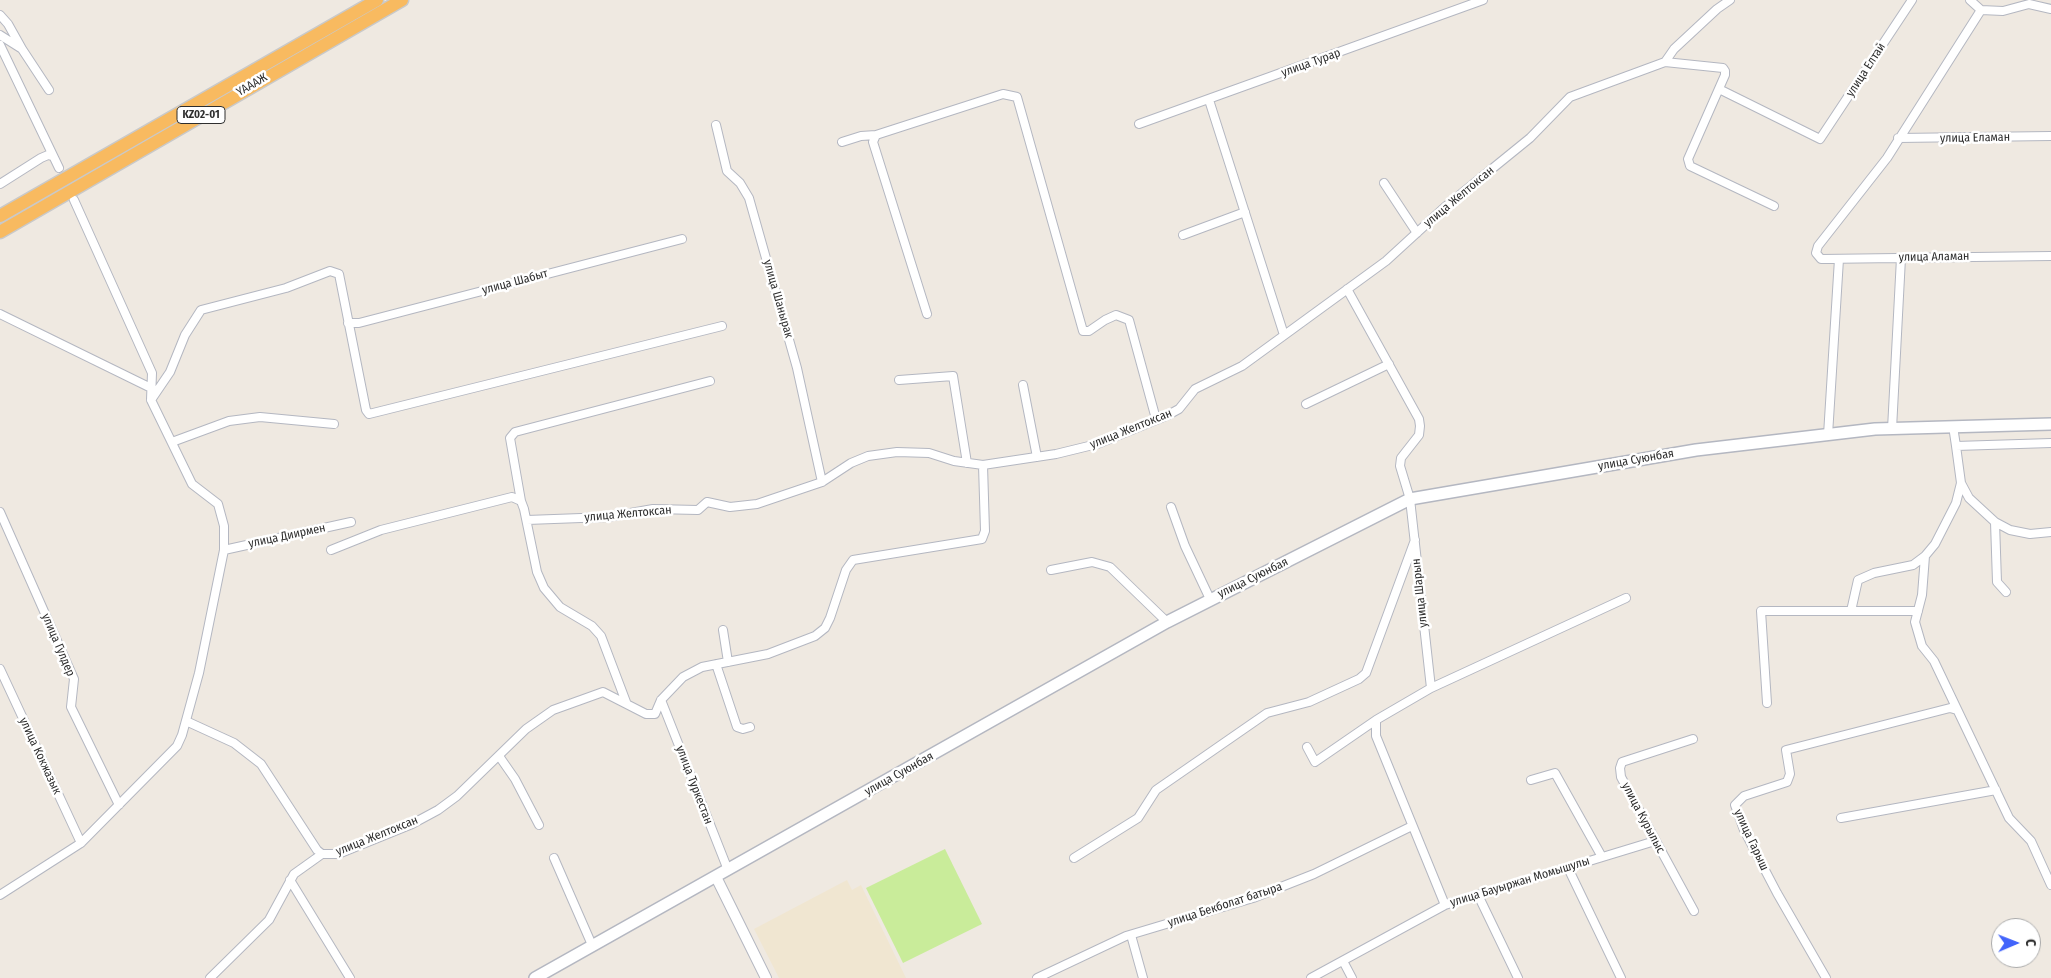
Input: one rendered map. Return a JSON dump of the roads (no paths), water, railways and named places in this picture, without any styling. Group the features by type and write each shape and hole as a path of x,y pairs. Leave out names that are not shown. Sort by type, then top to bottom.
{"highway":[{"name":"ҮАААЖ","path":"0,216 377,0"},
{"name":"ҮАААЖ","path":"0,232 402,0"}],"main road":[{"name":"улица Суюнбая","path":"535,978 1167,622 1410,499 1696,450 1892,429 2051,424"}],"street":[{"name":"улица Турар","path":"1139,124 1483,0"},
{"path":"1730,0 1717,9 1674,49 1666,62 1723,68 1725,75 1688,163 1690,166 1774,206"},
{"name":"улица Елтай","path":"1719,89 1820,139 1912,0"},
{"path":"1970,0 1981,10 2003,11 2029,4 2051,9"},
{"path":"1898,138 1981,10"},
{"path":"0,15 15,35 49,90"},
{"path":"0,34 22,49"},
{"path":"0,45 58,168"},
{"name":"улица Желтоксан","path":"527,520 608,517 653,509 698,510 707,502 730,507 756,504 822,482 851,463 868,456 898,452 930,453 983,465 1037,457 1097,444 1179,409 1195,389 1242,366 1348,289 1386,261 1416,233 1530,138 1570,97 1666,62"},
{"path":"842,142 861,136 876,135 1003,94 1017,97 1083,331 1090,331 1105,320 1116,315 1129,320 1156,419"},
{"path":"1209,100 1284,335"},
{"name":"улица Шанырак","path":"716,125 727,171 740,183 749,198 797,368 822,482"},
{"path":"876,135 873,142 927,314"},
{"name":"улица Еламан","path":"1898,138 2051,136"},
{"name":"улица Аламан","path":"1898,138 1887,158 1818,246 1817,256 1821,259 2051,256"},
{"path":"0,184 41,158 48,155 53,156"},
{"path":"1384,183 1416,233"},
{"path":"0,895 81,843 172,752 182,735 199,673 224,550 224,526 218,504 192,484 151,400 152,373 74,200"},
{"path":"1183,235 1245,212"},
{"name":"улица Шабыт","path":"348,323 368,320 682,239"},
{"path":"1892,429 1901,258"},
{"path":"1828,435 1839,259"},
{"path":"151,400 170,372 185,335 201,310 286,288 330,271 339,274 366,410 369,414 722,326"},
{"path":"1306,404 1389,364 1348,289"},
{"path":"0,314 151,388"},
{"name":"улица Шарын","path":"1389,364 1420,426 1419,435 1401,458 1400,466 1410,499 1431,688"},
{"path":"899,380 953,376 968,463"},
{"path":"626,702 601,636 592,626 560,607 544,588 537,572 527,520 521,501 510,438 514,432 710,381"},
{"path":"1023,385 1037,457"},
{"path":"172,442 229,421 260,417 334,424"},
{"path":"1953,426 1961,483 1969,498 1994,522 2010,530 2030,534 2051,532"},
{"path":"1956,446 2051,443"},
{"name":"улица Желтоксан","path":"186,721 234,742 261,764 322,854 338,854 412,824 438,810 457,796 526,729 553,710 597,692 611,694 650,715 655,714 661,700 683,677 702,667 768,654 816,636 825,628 846,570 853,560 982,539 985,532 983,465"},
{"path":"1851,611 1858,580 1864,576 1913,565 1925,556 1945,529 1956,503 1961,483"},
{"path":"331,550 381,530 512,497 521,501"},
{"path":"1171,507 1185,546 1210,599"},
{"name":"улица Гулдер","path":"0,512 74,678 71,707 119,805"},
{"name":"улица Диирмен","path":"224,550 351,522"},
{"path":"1994,522 1997,582 2006,592"},
{"path":"1074,858 1138,818 1156,790 1267,713 1309,702 1359,679 1366,673 1414,540"},
{"path":"1925,556 1922,595 1915,622 1922,646 1934,661 2008,818 2031,841 2051,885"},
{"path":"1051,570 1092,562 1110,567 1167,622"},
{"path":"1307,747 1316,762 1376,720 1431,688 1626,598"},
{"path":"1766,703 1761,611 1918,611"},
{"path":"723,630 728,662"},
{"path":"716,664 737,727 740,730 750,727"},
{"name":"улица Кокжазык","path":"0,669 81,843"},
{"name":"улица Туркестан","path":"661,700 728,870"},
{"name":"улица Гарыш","path":"1826,978 1777,893 1744,830 1735,805 1744,796 1787,782 1790,774 1786,750 1950,708 1957,710"},
{"path":"1376,720 1376,736 1445,905"},
{"name":"улица Курылыс","path":"1693,738 1622,762 1620,768 1621,777 1694,911"},
{"path":"499,756 515,779 539,825"},
{"path":"1531,780 1555,773 1602,857"},
{"path":"1841,818 1996,790"},
{"name":"улица Бекболат батыра","path":"1036,978 1131,935 1253,898 1314,874 1412,826"},
{"name":"улица Бауыржан Момышулы","path":"1311,978 1445,905 1655,841"},
{"path":"210,978 269,920 294,874 322,854"},
{"path":"554,858 592,945"},
{"path":"1568,868 1621,978"},
{"path":"716,877 766,978"},
{"path":"290,880 350,978"},
{"path":"1478,895 1518,978"},
{"path":"1131,935 1142,978"},
{"path":"1343,961 1352,978"}]}
